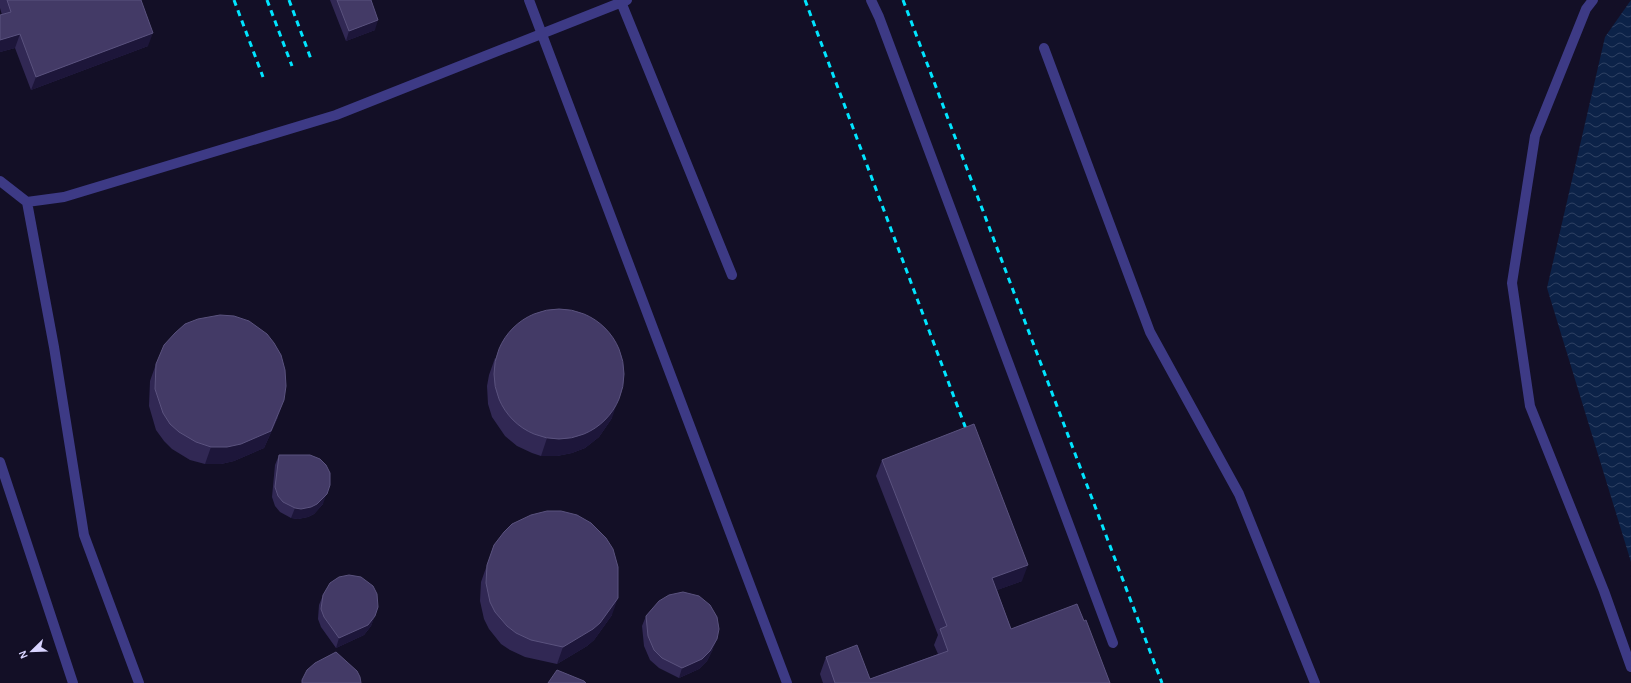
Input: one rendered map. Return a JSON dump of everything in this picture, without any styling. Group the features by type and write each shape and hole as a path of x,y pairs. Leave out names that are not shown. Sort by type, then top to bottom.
{"lane":[{"path":"529,0 787,683"},
{"path":"871,0 879,17 1113,643"},
{"path":"1593,0 1586,9 1535,136 1512,283 1530,406 1604,591 1631,667"},
{"path":"27,202 64,197 336,115 624,1 732,276"},
{"path":"1044,48 1150,332 1239,494 1315,683"},
{"path":"0,181 27,202 54,347 84,535 139,683"},
{"path":"0,462 73,683"}],"water":[{"path":"1631,0 1631,562 1547,288 1605,37"}],"building":[{"path":"7,0 141,0 153,33 36,77 20,34 0,40 0,15 11,12"},
{"path":"337,0 371,0 378,20 349,31"},
{"path":"565,309 584,314 605,328 619,349 623,361 623,387 619,399 605,420 584,434 572,438 553,439 534,434 513,420 499,399 495,387 494,368 499,349 513,328 534,314 546,310"},
{"path":"220,315 234,316 249,321 267,334 281,355 285,370 286,386 284,400 271,431 241,444 227,447 211,447 196,442 179,432 170,424 163,413 155,389 156,364 164,345 185,324 198,319"},
{"path":"974,424 1028,565 992,578 1011,629 1077,604 1084,621 1086,620 1110,683 835,683 826,657 857,645 870,679 948,651 940,629 947,626 882,460"},
{"path":"279,455 310,455 320,459 326,465 330,473 330,485 327,494 317,504 301,509 295,508 283,502 278,496 275,487"},
{"path":"547,511 561,511 577,515 591,523 606,538 613,549 618,567 618,598 600,623 593,629 563,647 531,640 516,633 507,626 495,612 490,602 486,583 487,565 494,545 504,532 512,524 531,515"},
{"path":"349,575 361,577 373,586 377,594 378,607 375,616 368,625 339,638 324,617 321,609 323,595 330,583 339,577"},
{"path":"683,592 699,596 710,605 717,617 719,629 717,639 710,651 702,659 682,668 662,658 654,650 648,636 646,616 659,601 669,595"},
{"path":"336,652 357,671 361,683 302,683 307,670 315,663"},
{"path":"557,670 584,681 586,683 548,683"}],"railway":[{"path":"234,0 263,77"},
{"path":"267,0 292,66"},
{"path":"289,0 311,59"},
{"path":"805,0 969,437"},
{"path":"903,0 1162,683"}]}
